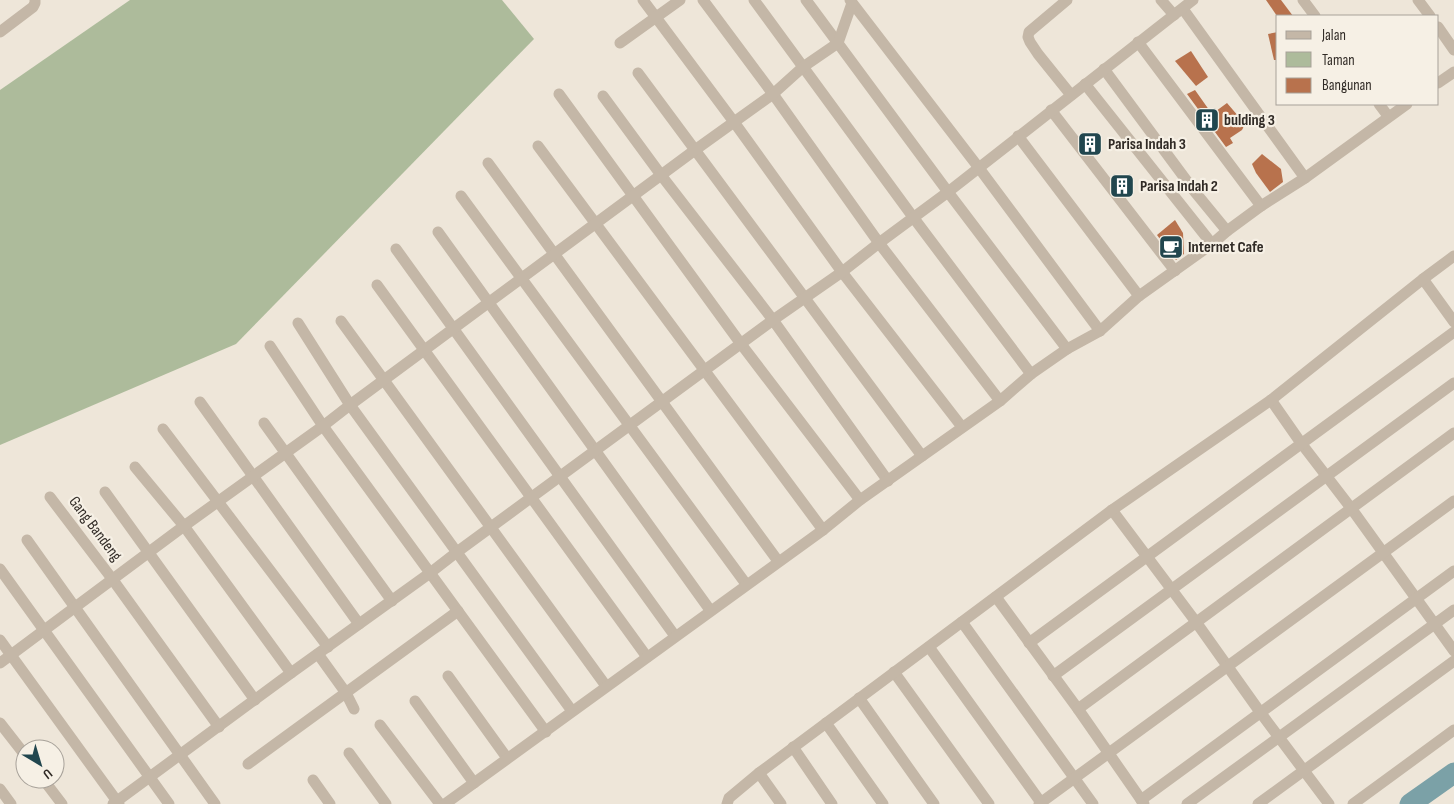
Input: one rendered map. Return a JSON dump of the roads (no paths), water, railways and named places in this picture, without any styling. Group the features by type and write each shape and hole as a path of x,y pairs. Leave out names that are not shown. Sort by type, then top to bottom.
{"street":[{"path":"0,32 33,7 35,0"},
{"path":"643,0 842,272 962,427"},
{"path":"620,43 680,0"},
{"path":"703,0 879,242 1000,401"},
{"path":"754,0 1031,374"},
{"path":"806,0 1067,349"},
{"path":"1067,0 1029,32 1028,37 1038,54 1071,95"},
{"path":"1161,0 1179,12 1305,178"},
{"path":"0,640 116,803 595,450 842,272 879,242 979,168 1193,0"},
{"path":"1302,0 1313,15"},
{"path":"1418,0 1429,15"},
{"path":"0,663 773,94 803,67 838,43 851,1"},
{"path":"851,1 979,168 1100,331"},
{"path":"1439,28 1454,50"},
{"path":"1138,42 1261,206"},
{"path":"1104,69 1227,231"},
{"path":"1439,82 1454,72"},
{"path":"638,73 922,456"},
{"path":"1085,84 1212,244"},
{"path":"559,94 741,344 860,500"},
{"path":"603,96 661,175 773,320 888,481"},
{"path":"1380,105 1388,116"},
{"path":"445,804 546,732 710,610 823,530 860,500 1000,401 1031,374 1067,349 1100,331 1139,296 1261,206 1305,178 1405,105"},
{"path":"1051,110 1175,271"},
{"path":"1018,136 1139,296"},
{"path":"538,146 823,530"},
{"path":"488,163 778,561"},
{"path":"461,196 746,584"},
{"path":"438,232 710,610"},
{"path":"396,250 675,636"},
{"path":"727,804 729,798 759,773 1112,510 1271,400 1454,256"},
{"path":"1423,279 1454,322"},
{"path":"377,285 647,656"},
{"path":"341,321 606,686"},
{"path":"298,323 350,405 572,711"},
{"path":"1029,643 1454,332"},
{"path":"270,346 323,426 546,732"},
{"path":"1053,676 1454,383"},
{"path":"1271,400 1454,652"},
{"path":"200,402 359,624"},
{"path":"264,424 392,601"},
{"path":"163,429 219,501 323,650 354,709"},
{"path":"1078,709 1454,432"},
{"path":"136,467 184,526 291,673"},
{"path":"105,492 255,700"},
{"name":"Gang Bandeng","path":"50,496 219,727"},
{"path":"929,647 1040,804 1454,501"},
{"path":"1112,510 1329,804"},
{"path":"27,540 215,804"},
{"path":"0,569 169,804"},
{"path":"996,597 1078,709 1142,802 1260,712 1454,571"},
{"path":"1187,804 1454,610"},
{"path":"248,764 458,611"},
{"path":"962,622 1092,804"},
{"path":"1258,804 1454,661"},
{"path":"894,672 989,804"},
{"path":"448,676 508,758"},
{"path":"859,698 934,804"},
{"path":"415,701 474,782"},
{"path":"0,723 15,742"},
{"path":"826,723 883,804"},
{"path":"380,725 440,804"},
{"path":"1353,804 1454,730"},
{"path":"793,748 832,804"},
{"path":"349,753 386,804"},
{"path":"759,773 780,804"},
{"path":"313,780 330,804"},
{"path":"0,789 11,804"},
{"path":"51,789 62,804"}],"waterway":[{"path":"1410,804 1454,773"}],"place":[{"name":"bulding 3","path":"1207,120"},
{"name":"Parisa Indah 3","path":"1090,144"},
{"name":"Parisa Indah 2","path":"1122,186"},
{"name":"Internet Cafe","path":"1171,247"}]}
